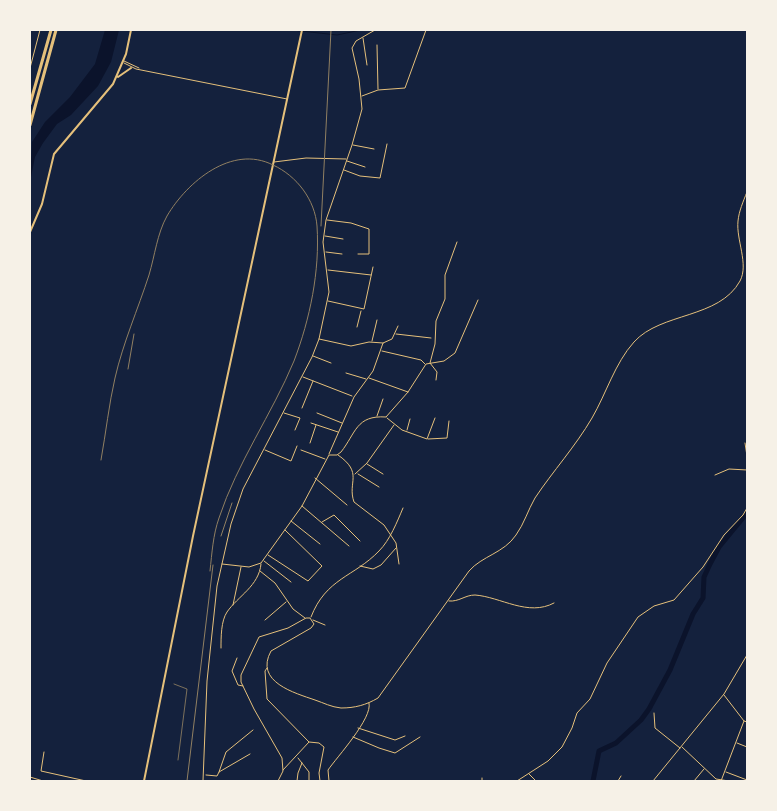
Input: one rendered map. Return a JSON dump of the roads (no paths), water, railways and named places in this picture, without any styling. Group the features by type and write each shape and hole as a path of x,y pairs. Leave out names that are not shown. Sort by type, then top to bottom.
{"highway":[{"path":"30,104 51,30"},
{"path":"30,125 56,30"}],"main road":[{"path":"30,232 42,204 54,154 101,101 116,78 124,61 131,30"},
{"path":"144,781 302,32"},
{"path":"116,78 131,68"}],"street":[{"path":"30,68 40,30"},
{"path":"204,781 206,695 217,586 222,564 240,498 263,449 313,356 319,339 330,292 324,236 326,220 360,120 362,96 352,50 354,43 375,30"},
{"path":"362,96 378,90 400,90 408,84 426,30"},
{"path":"363,38 367,65"},
{"path":"377,45 378,90"},
{"path":"124,61 131,68 288,99"},
{"path":"124,61 142,69"},
{"path":"352,144 374,149"},
{"path":"343,170 360,176 380,178 387,144"},
{"path":"274,162 306,158 346,160 365,166"},
{"path":"268,667 275,682 291,693 333,707 357,707 378,698 389,686 473,566 505,548 516,535 535,499 588,424 619,365 634,342 648,330 680,318 723,298 734,289 741,279 743,266 738,221 747,192"},
{"path":"326,220 351,223 368,229 369,254 358,254"},
{"path":"324,236 344,240"},
{"path":"430,363 435,344 436,321 445,299 445,275 457,242"},
{"path":"325,252 342,254"},
{"path":"357,326 361,310 366,307 373,267"},
{"path":"327,270 372,275"},
{"path":"386,417 408,392 426,364 444,361 457,350 461,335 471,319 478,300"},
{"path":"328,301 361,310"},
{"path":"372,342 377,320"},
{"path":"319,339 351,346 372,342 384,343 389,341 395,334 398,326"},
{"path":"395,334 430,338"},
{"path":"222,564 252,567 263,561 302,506 315,478 329,455 354,397 368,378 384,343"},
{"path":"381,351 421,360 426,364"},
{"path":"313,356 331,363"},
{"path":"430,363 437,372 436,380"},
{"path":"346,373 368,378 408,392"},
{"path":"302,377 354,397"},
{"path":"302,408 313,381"},
{"path":"376,416 383,399"},
{"path":"283,413 300,418 295,430"},
{"path":"317,413 343,423"},
{"path":"337,455 364,420 376,416 386,417 402,430 407,430 427,439 447,438 449,421"},
{"path":"427,439 435,418"},
{"path":"407,430 410,419"},
{"path":"311,423 339,432"},
{"path":"310,443 316,424"},
{"path":"357,474 395,425"},
{"path":"745,443 747,456"},
{"path":"263,449 291,461 297,446"},
{"path":"301,450 326,459"},
{"path":"329,455 337,455 349,465 354,474 354,502 381,522 390,534 396,546 399,564"},
{"path":"366,463 383,474"},
{"path":"715,475 726,469 747,470"},
{"path":"354,474 379,487"},
{"path":"315,478 347,505"},
{"path":"302,506 349,546"},
{"path":"320,781 319,773 324,747 309,742 267,699 265,671 268,667 271,651 311,628 314,624 311,619 315,606 326,592 343,576 378,552 390,534 403,508"},
{"path":"517,781 548,761 562,747 577,714 590,699 607,663 638,617 654,606 674,600 704,566 724,535 747,508"},
{"path":"321,522 334,515 360,541"},
{"path":"291,521 320,544"},
{"path":"268,554 299,576 309,580 322,566 284,529"},
{"path":"360,566 365,569 373,569 381,565 396,546"},
{"path":"263,561 291,582"},
{"path":"221,648 226,616 249,589 260,570 261,563"},
{"path":"234,605 241,567"},
{"path":"260,570 275,583 294,610 306,618 325,625"},
{"path":"448,600 458,602 474,595 519,606 538,608 554,603"},
{"path":"265,620 287,602"},
{"path":"283,771 281,756 256,713 241,679 242,672 250,660 253,647 259,637 288,628 306,618"},
{"path":"652,781 724,694 747,654"},
{"path":"237,658 232,671 238,684 244,686"},
{"path":"724,694 744,721 747,722"},
{"path":"329,781 328,770 344,752 369,712 370,703"},
{"path":"654,714 655,728 716,778 729,781"},
{"path":"722,780 744,721"},
{"path":"358,728 395,740 404,736"},
{"path":"219,772 226,752 253,730"},
{"path":"353,736 379,748 395,752 420,737"},
{"path":"278,781 283,771 309,742"},
{"path":"736,743 747,747"},
{"path":"44,752 41,771 86,781"},
{"path":"204,775 217,776 219,772 250,754"},
{"path":"297,757 309,772 309,781"},
{"path":"298,781 298,773 302,763"},
{"path":"694,781 705,768"},
{"path":"725,772 747,780"},
{"path":"529,774 536,781"},
{"path":"618,781 621,776"},
{"path":"30,777 43,781"}],"lane":[{"path":"174,684 187,690 178,760"}],"water":[{"path":"105,30 119,30 111,62 98,86 71,115 57,124 43,143 35,157 30,182 32,142 45,122 70,97 95,64"}],"waterway":[{"path":"292,30 337,35 361,30"},
{"path":"593,781 599,751 616,743 641,720 649,709 670,670 693,614 703,598 704,577 710,564 719,547 747,513"}],"railway":[{"path":"321,226 331,30"},
{"path":"101,460 118,365 167,216 186,191 199,179 227,163 242,159 257,160 282,170 297,182 309,198 316,216 318,243 313,295 305,329 294,361 226,498 215,531 210,571"},
{"path":"128,369 134,334"},
{"path":"221,536 232,503"},
{"path":"187,781 213,565"}]}
